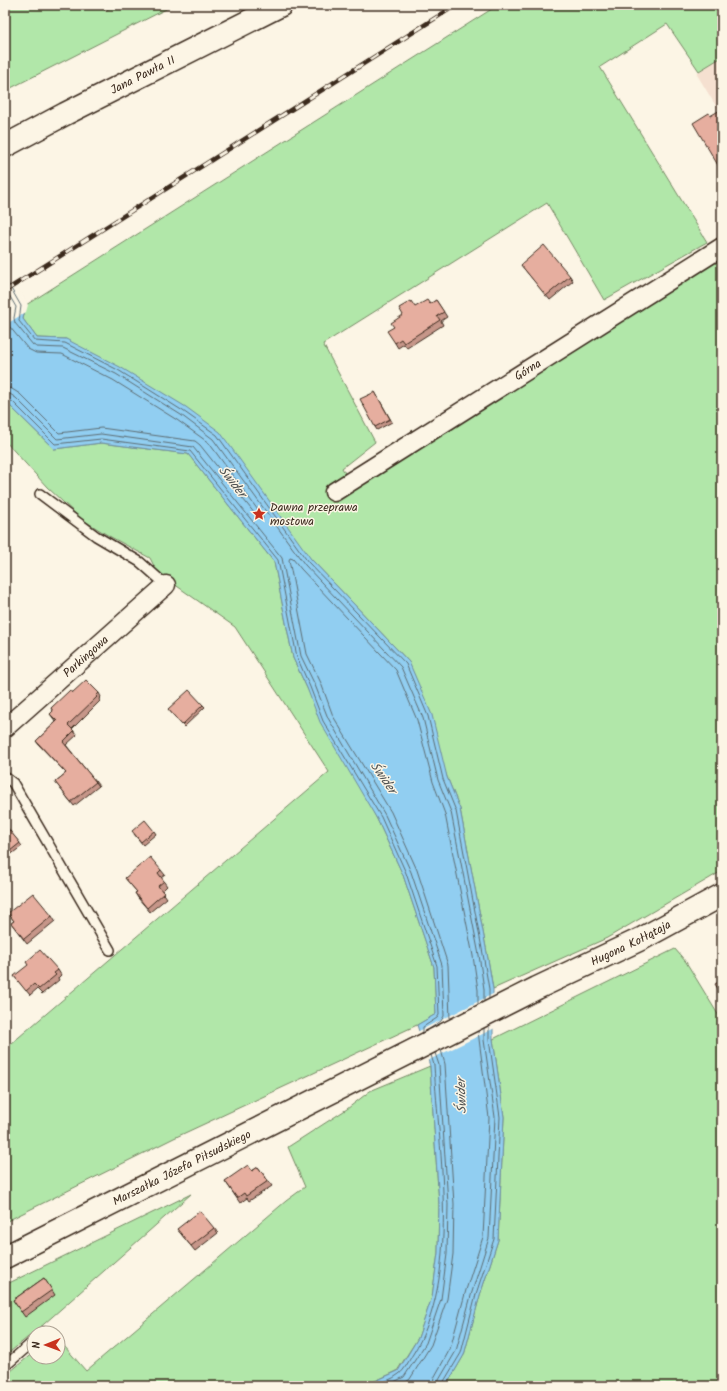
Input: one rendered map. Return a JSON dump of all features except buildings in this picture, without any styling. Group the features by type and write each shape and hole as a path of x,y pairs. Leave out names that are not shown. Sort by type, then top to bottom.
{"main road":[{"name":"Jana Pawła II","path":"5,146 280,5"},
{"name":"Hugona Kołłątaja","path":"358,1078 537,988 643,938 722,895"},
{"name":"Marszałka Józefa Piłsudskiego","path":"5,1257 358,1078"}],"street":[{"name":"Górna","path":"334,492 722,247"},
{"name":"Parkingowa","path":"5,728 166,585"}],"lane":[{"path":"40,494 96,536 140,562 166,585"},
{"path":"5,777 13,783 110,950"},
{"path":"5,1366 26,1348"}],"shaded area":[{"path":"722,57 722,116 696,73"}],"green space":[{"path":"5,5 103,5 105,11 115,5 174,5 5,91"},
{"path":"498,5 722,5 722,57 699,71 667,24 600,67 707,242 604,300 547,203 323,344 375,442 342,468 353,487 722,257 722,871 607,938 493,989 460,809 447,777 409,662 311,559 66,339 37,338 23,319 26,305"},
{"path":"5,401 54,449 101,443 188,454 274,562 293,658 307,688 377,819 403,875 434,967 436,1014 417,1025 174,1138 5,1222 5,1049 329,772 235,627 157,572 150,558 109,536 80,518 47,487 5,441"},
{"path":"675,949 686,962 722,1021 722,1386 446,1386 464,1355 480,1295 498,1240 504,1117 493,1039"},
{"path":"430,1066 439,1204 438,1253 432,1297 418,1338 397,1371 373,1382 368,1386 5,1386 5,1376 26,1359 26,1365 66,1365 66,1348 86,1371 286,1201 305,1187 288,1147 347,1109 370,1091"},
{"path":"191,1194 43,1325 26,1325 26,1339 5,1356 5,1285"}],"water":[{"name":"Świder","path":"5,271 26,305 23,319 37,338 66,339 120,367 186,407 220,432 311,559 409,662 432,715 447,777 460,809 487,953 493,989 493,1039 504,1117 498,1240 480,1295 464,1355 446,1386 368,1386 373,1382 398,1371 418,1338 432,1297 438,1253 439,1204 430,1066 417,1025 436,1014 434,967 403,875 377,819 320,722 307,688 293,658 274,562 188,454 101,443 54,449 5,401"}],"pier":[{"path":"5,269 28,305 26,312 5,325"},
{"path":"495,993 495,1028 427,1061 417,1032"}],"railway":[{"path":"5,291 456,5"}],"place":[{"name":"Dawna przeprawa mostowa","path":"259,514"}]}
